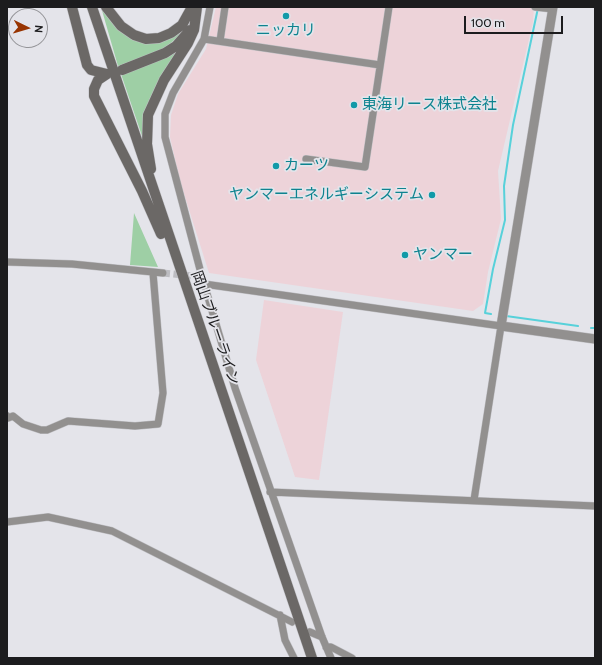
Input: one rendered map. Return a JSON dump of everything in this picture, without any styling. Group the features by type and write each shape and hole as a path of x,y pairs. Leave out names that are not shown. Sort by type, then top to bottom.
{"main road":[{"path":"72,7 87,65 91,70 107,74 98,80 94,89 94,96 142,191 186,289"},
{"name":"岡山ブルーライン","path":"92,7 186,289 312,658"},
{"path":"106,7 120,26 134,35 146,39 159,38 171,33 182,26 195,9"},
{"path":"152,187 147,144 148,115 151,105 164,80 188,43 194,30 195,9"},
{"path":"122,70 156,57 176,46 190,29 195,9"}],"street":[{"path":"210,7 204,38 173,93 166,114 165,137 176,184 235,388 270,492 322,637 331,658"},
{"path":"220,41 225,7"},
{"path":"306,159 365,167 388,7"},
{"path":"474,500 553,8 535,7"},
{"path":"204,38 380,65"},
{"path":"7,262 72,264 163,273"},
{"path":"7,416 8,418 13,416 23,424 41,430 47,430 68,421 135,426 158,424 163,393 153,273"},
{"path":"204,284 595,340"},
{"path":"270,492 595,506"},
{"path":"7,522 48,517 112,531 292,622"},
{"path":"280,615 285,640 294,658"},
{"path":"310,632 322,637"},
{"path":"326,647 332,647 352,658"}],"shaded area":[{"path":"216,7 534,7 533,22 498,171 501,219 488,272 483,304 473,311 209,273 180,181 170,137 171,115 178,94 206,49"},
{"path":"264,300 343,312 319,480 295,477 256,360"}],"green space":[{"path":"101,7 107,16 146,42 184,27 186,30 164,49 118,66"},
{"path":"179,50 144,135 142,136 121,74"},
{"path":"134,213 158,267 130,265"}],"waterway":[{"path":"491,314 485,313 493,269 505,220 504,186 513,125 538,8"},
{"path":"506,316 578,326"}],"tunnel":[{"path":"163,273 202,277"}],"place":[{"name":"ニッカリ","path":"286,16"},
{"name":"東海リース株式会社","path":"354,105"},
{"name":"カーツ","path":"276,166"},
{"name":"ヤンマーエネルギーシステム","path":"432,195"},
{"name":"ヤンマー","path":"405,255"}]}
